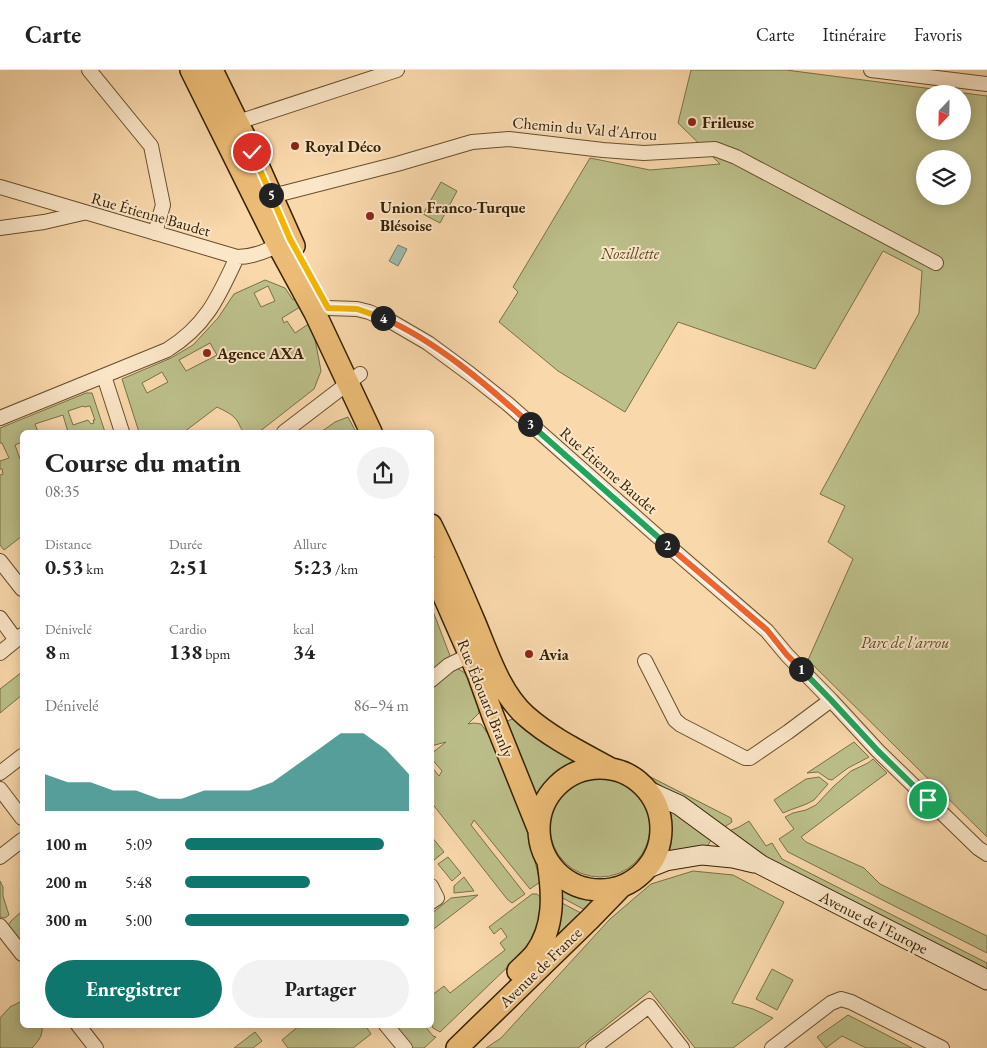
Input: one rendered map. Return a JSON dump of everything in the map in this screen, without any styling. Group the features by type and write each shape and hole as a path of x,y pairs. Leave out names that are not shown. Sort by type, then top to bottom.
{"main road":[{"path":"192,70 284,242 323,299 354,379 370,430"},
{"path":"212,70 271,195 284,242 298,282 354,379 370,400 385,430"},
{"name":"Rue Édouard Branly","path":"434,531 448,559 499,680 515,704 525,716 543,730 611,769"},
{"name":"Rue Édouard Branly","path":"434,574 470,655 538,829"},
{"path":"590,769 611,769 631,777 648,791 658,810 661,830 657,851 646,869 635,879 622,886 602,890 581,887 562,878 548,862 541,846 538,829 542,808 553,790 569,776 590,769"},
{"name":"Avenue de France","path":"439,1048 535,954 546,934 551,916 551,881 548,862"},
{"name":"Avenue de France","path":"457,1048 622,886"}],"street":[{"path":"89,70 151,146 163,205 156,233"},
{"path":"238,122 398,70"},
{"path":"871,70 987,84"},
{"name":"Chemin du Val d'Arrou","path":"271,195 397,164 472,142 509,139 644,153 715,149 736,157 936,263"},
{"name":"Rue Étienne Baudet","path":"0,188 237,257 259,254 284,242"},
{"path":"0,228 44,222 84,212"},
{"path":"0,418 167,350 180,342 192,332 216,300 237,257"},
{"name":"Rue Étienne Baudet","path":"323,299 375,314 392,322 428,343 508,404 767,630 787,655 878,751 978,848 987,854"},
{"path":"104,376 121,430"},
{"path":"287,430 354,379"},
{"path":"0,561 20,586"},
{"path":"0,618 19,638 0,653"},
{"path":"434,678 449,665 470,655"},
{"path":"645,661 675,720 681,725 745,758 750,758 831,700"},
{"path":"0,774 20,758"},
{"path":"0,789 20,809"},
{"name":"Avenue de l'Europe","path":"648,791 679,805 761,865 987,980"},
{"path":"0,857 20,842"},
{"name":"Avenue de l'Europe","path":"646,869 666,861 702,855 733,858 761,865"},
{"path":"434,889 437,898 434,900"},
{"path":"0,926 20,951"},
{"path":"772,1048 831,1003 841,999 852,1002 942,1048"},
{"path":"593,1048 649,1006 682,1048"},
{"path":"80,1028 96,1048"},
{"path":"388,1028 405,1048"}],"green space":[{"name":"Parc de l'arrou","path":"691,70 786,70 916,87 916,140 971,140 971,94 987,96 987,837 808,660 853,559 828,542 845,506 820,494 919,313 922,271 883,251 815,369 678,322 625,412 558,371 499,322 518,292 513,287 590,158 650,170 720,164 678,123"},
{"path":"441,182 457,191 440,223 423,214"},
{"path":"265,280 285,288 293,300 303,296 313,329 321,371 314,389 262,430 242,430 234,417 217,407 187,430 138,430 122,379 171,358 193,345 218,318 234,294","holes":["268,286 275,301 261,307 254,293","300,307 310,323 295,333 287,321 284,323 282,318","210,343 217,355 186,371 179,360","162,372 168,382 147,393 142,383"]},
{"path":"86,393 92,393 104,430 67,430 63,415 35,424 37,430 20,430 20,443 15,445 20,459 20,538 4,550 0,545 0,475 3,474 2,469 0,469 0,461 9,458 2,443 0,443 0,428","holes":["83,406 90,406 95,420 93,420 94,423 91,424 88,420 73,425 68,411"]},
{"path":"348,417 355,430 324,430 335,422"},
{"path":"434,614 452,661 434,672"},
{"path":"455,667 475,679 479,713 468,724 481,724 490,737 528,833 540,882 530,889 474,820 471,825 525,894 512,903 434,806 434,770 439,776 442,771 434,762 434,752 446,742 434,745 434,682"},
{"path":"20,674 20,697 0,713 0,689"},
{"path":"515,718 578,759 574,766 558,774 544,789 542,794 534,796 502,723"},
{"path":"575,736 731,818 732,822 723,828 660,785 629,767 596,757 571,740"},
{"path":"854,742 869,757 848,768 832,780 818,772 807,773"},
{"path":"873,759 887,773 801,837 806,842 864,868 880,884 987,936 987,953 788,852 779,839 794,829 785,817 816,805 851,771"},
{"path":"590,777 610,777 619,780 636,791 647,808 650,817 650,837 647,846 636,863 619,874 610,877 590,877 572,869 558,855 550,837 550,817 558,799 572,785"},
{"path":"819,777 828,784 814,800 783,813 774,800 806,779"},
{"path":"671,808 713,836 706,849 671,854 666,845 668,831 666,812"},
{"path":"749,821 766,846 772,843 782,859 987,963 987,973 766,860 729,831"},
{"path":"434,840 444,852 434,860"},
{"path":"448,857 461,873 452,881 438,864"},
{"path":"693,871 733,875 784,902 732,1003 753,1009 773,1018 733,1048 695,1048 650,991 578,1048 486,1048 501,1038 610,919 651,884"},
{"path":"464,877 474,891 454,893 454,886"},
{"path":"0,881 9,915 5,918 0,917"},
{"path":"559,884 579,893 603,899 585,910 559,896"},
{"path":"532,894 537,894 541,898 539,922 531,941 517,958 440,1032 433,1028 434,994 444,986 450,993 505,950 500,943 507,937 501,928 494,934 489,927"},
{"path":"478,895 434,929 434,912 451,898"},
{"path":"560,902 581,913 583,916 557,937 554,934"},
{"path":"20,913 20,944 8,925"},
{"path":"772,969 793,980 777,1010 756,999"},
{"path":"20,1002 20,1028 42,1028 40,1038 32,1048 0,1048 0,1018 10,1007"},
{"path":"848,1015 912,1048 866,1048 842,1036 826,1048 817,1037"},
{"path":"296,1028 367,1028 371,1034 353,1048 288,1048 282,1040"},
{"path":"395,1028 426,1028 436,1037 424,1048 410,1048"},
{"path":"255,1032 262,1041 253,1048 234,1048"}],"shaded area":[{"path":"398,245 407,249 398,266 389,261"}],"place":[{"name":"Frileuse","path":"692,122"},
{"name":"Royal Déco","path":"295,146"},
{"name":"Union Franco-Turque Blésoise","path":"370,216"},
{"name":"Agence AXA","path":"207,353"},
{"name":"Avia","path":"529,654"}],"route":[{"path":"252,152 290,239 328,308 357,309 392,322 448,357 508,404 767,630 787,655 878,751 928,800"}],"park label":[{"name":"Nozillette","path":"630,253"}]}
